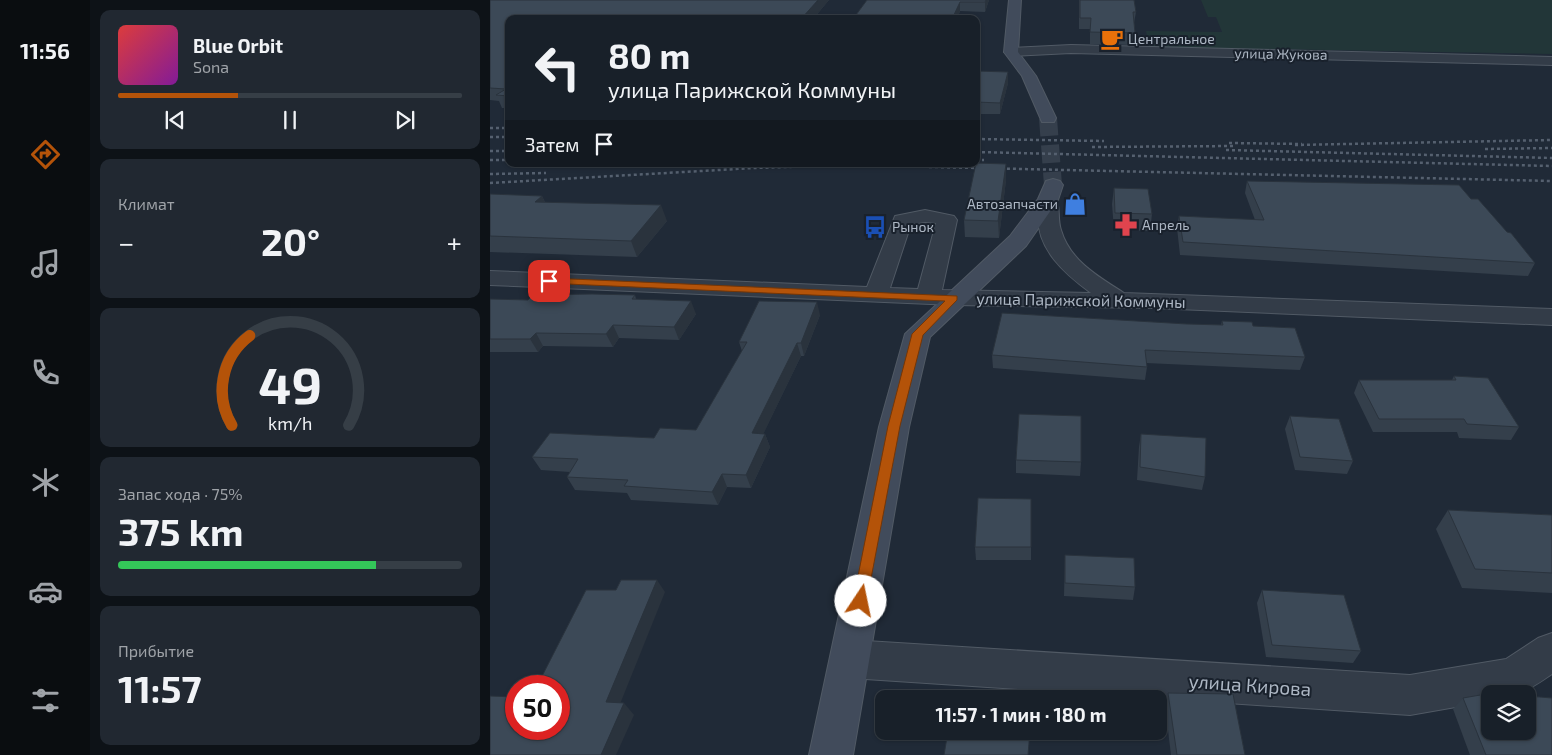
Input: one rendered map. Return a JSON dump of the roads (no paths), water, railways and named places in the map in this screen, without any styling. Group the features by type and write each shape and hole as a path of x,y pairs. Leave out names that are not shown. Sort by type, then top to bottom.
{"main road":[{"path":"1014,0 1011,52 1029,76 1048,118"},
{"path":"831,755 894,426 918,334 941,298 999,261 1018,241 1050,192"}],"street":[{"name":"улица Жукова","path":"1011,52 1071,49 1552,60"},
{"path":"1050,192 1050,232 1064,257 1075,270 1118,300"},
{"path":"876,295 902,220 915,215 947,220 941,298"},
{"name":"улица Парижской Коммуны","path":"490,278 941,298 1118,300 1552,317"},
{"name":"улица Кирова","path":"850,659 1410,695 1513,677 1552,651"}],"tunnel":[{"path":"1048,118 1053,185"}],"railway":[{"path":"490,128 505,128"},
{"path":"490,137 505,137"},
{"path":"980,139 1104,141"},
{"path":"1295,145 1552,140"},
{"path":"1229,143 1302,144"},
{"path":"1092,147 1235,146"},
{"path":"1485,149 1552,148"},
{"path":"1226,150 1552,158"},
{"path":"490,151 505,151"},
{"path":"980,152 1552,166"},
{"path":"490,160 505,160"},
{"path":"490,183 786,167"},
{"path":"933,167 1552,181"},
{"path":"490,174 546,173"}],"place":[{"name":"Центральное","path":"1112,39"},
{"name":"Автозапчасти","path":"1075,204"},
{"name":"Апрель","path":"1126,225"},
{"name":"Рынок","path":"875,227"}]}
